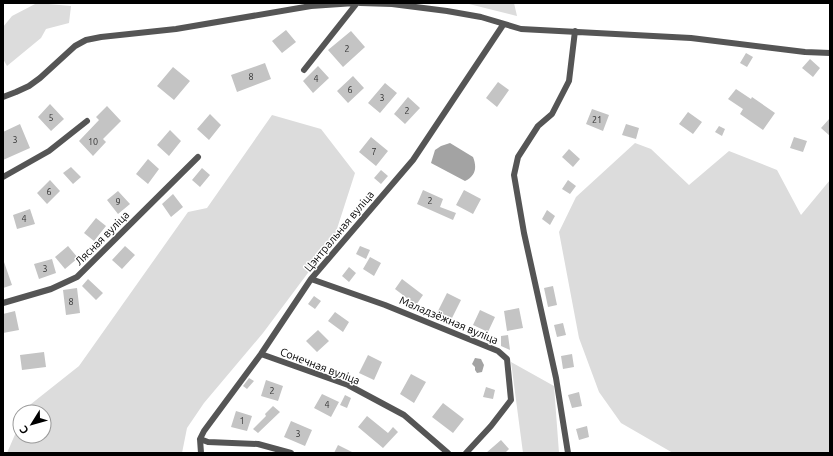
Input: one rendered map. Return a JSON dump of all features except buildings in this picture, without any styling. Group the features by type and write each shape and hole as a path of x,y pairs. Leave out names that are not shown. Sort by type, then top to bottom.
{"street":[{"path":"304,70 356,3"},
{"path":"3,97 29,86 40,78 74,46 86,40 176,29 311,6 356,3"},
{"path":"360,3 392,4 447,10 481,17 503,25 521,29 698,39 805,52 830,53"},
{"name":"Цэнтральная вуліца","path":"200,440 204,431 261,354 311,279 413,160 503,25"},
{"path":"568,453 556,378 524,233 514,175 518,157 538,126 552,114 569,81 575,31"},
{"path":"3,177 49,151 86,121"},
{"name":"Лясная вуліца","path":"3,302 52,289 77,277 198,157"},
{"name":"Маладзёжная вуліца","path":"311,279 385,305 498,351 507,359 511,400 491,426 466,453"},
{"name":"Сонечная вуліца","path":"261,354 348,385 404,415 448,453"},
{"path":"201,453 200,440 208,442 258,444 290,453"}],"shaded area":[{"path":"37,3 71,6 69,23 46,29 41,38 7,66 3,59 3,27 12,16"},
{"path":"465,3 514,3 517,16"},
{"path":"272,115 321,129 355,173 334,238 263,333 204,403 187,428 182,453 7,453 12,441 12,444 52,444 52,404 31,404 79,366 188,212 207,208"},
{"path":"450,143 473,157 475,171 469,179 465,181 431,163 435,150"},
{"path":"635,143 651,149 689,185 729,151 777,170 801,215 830,180 830,453 673,453 621,423 599,392 579,338 559,232 576,197"},
{"path":"475,358 481,359 484,365 482,372 477,373 472,364"},
{"path":"511,362 554,386 559,453 523,453"}]}
